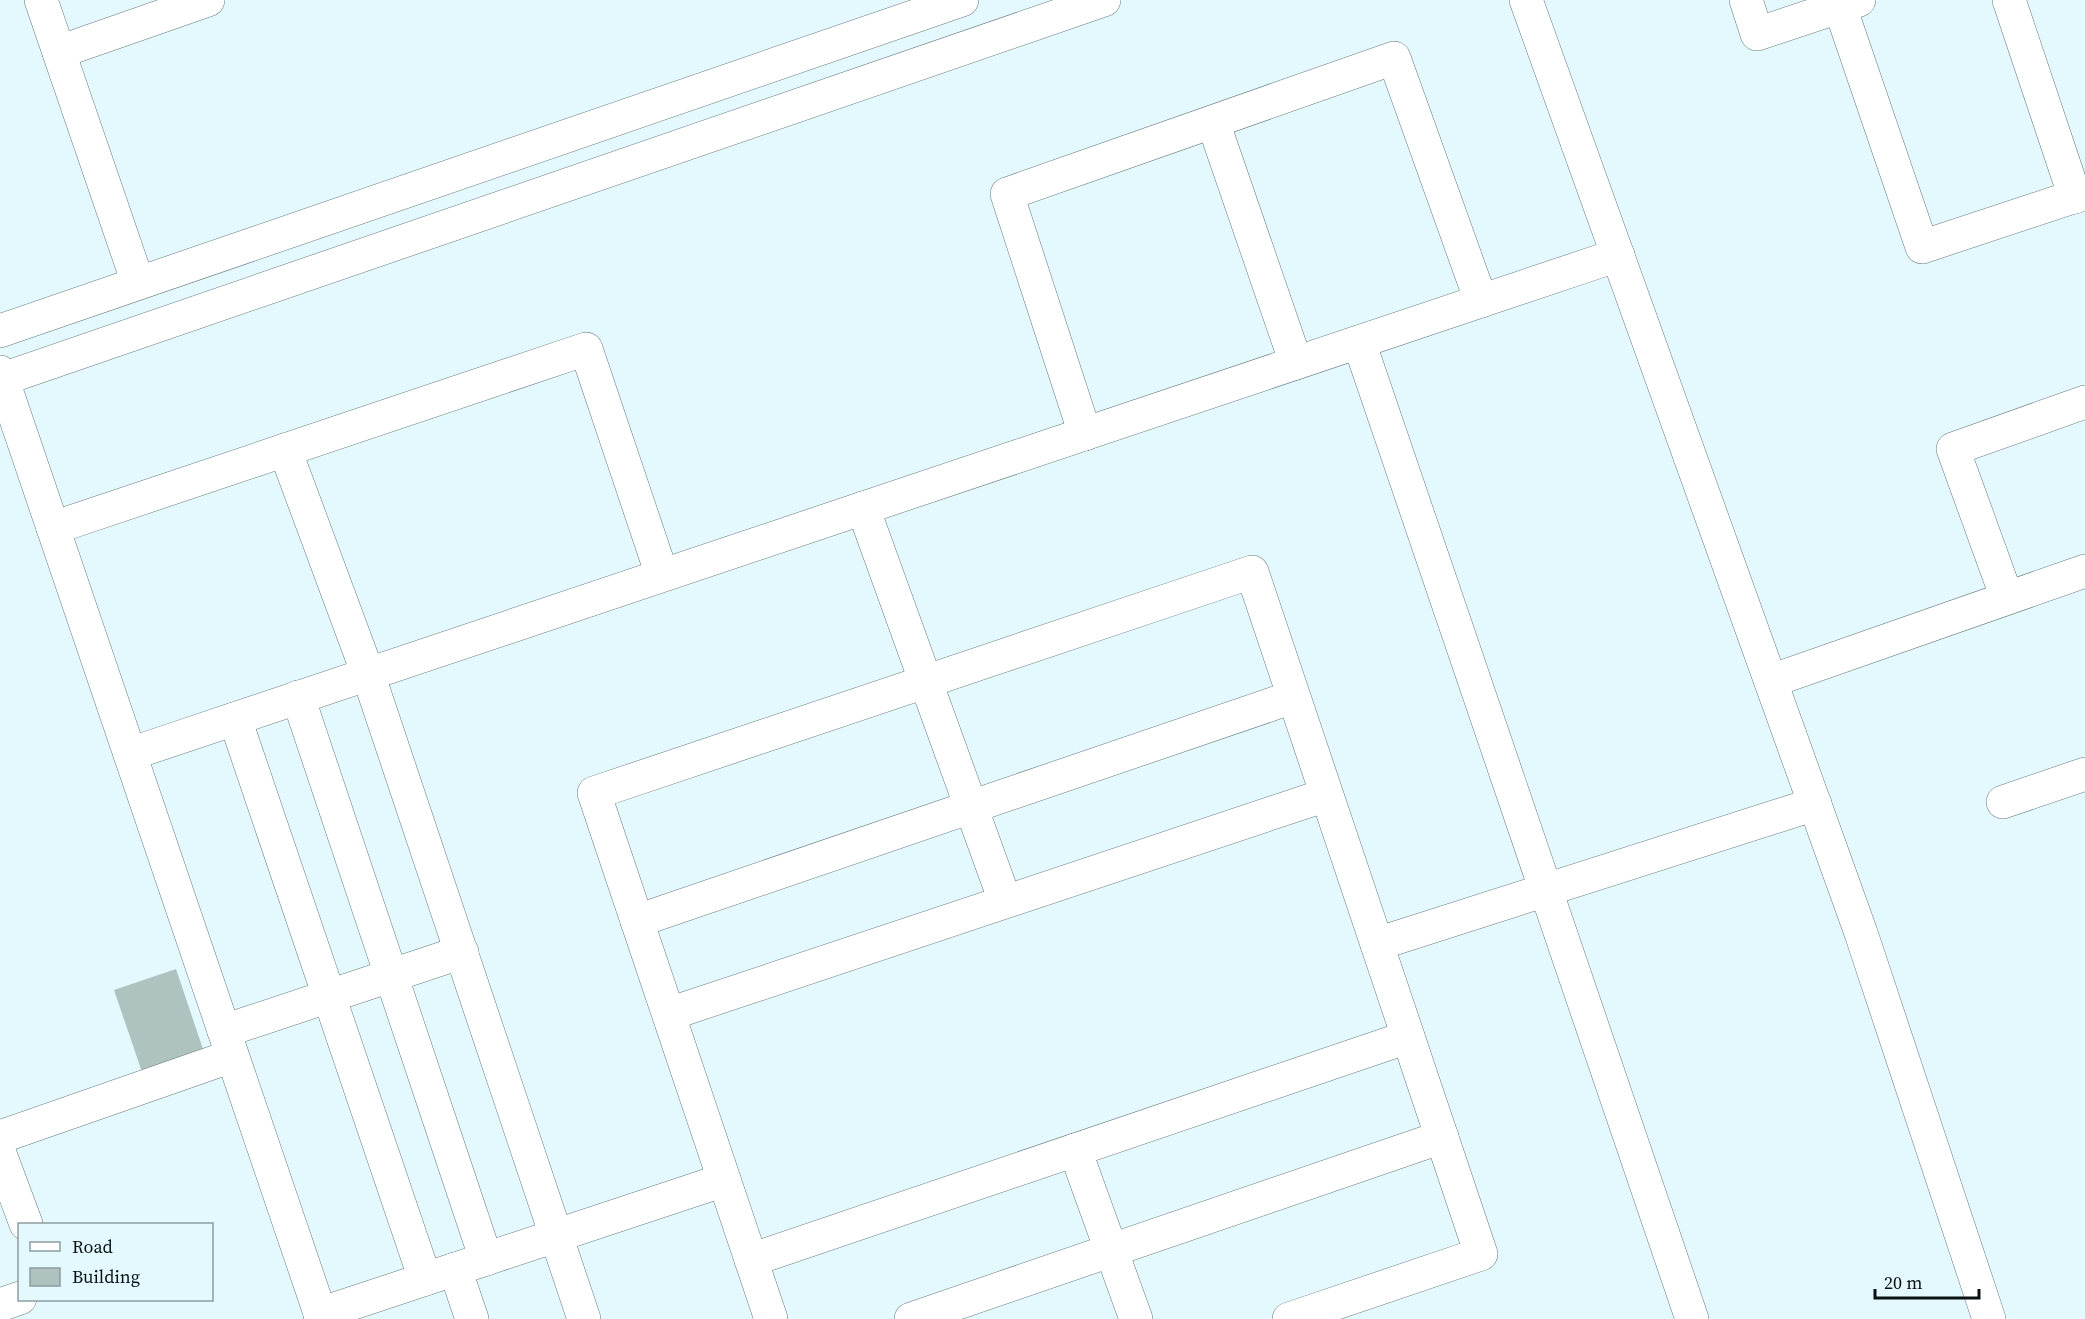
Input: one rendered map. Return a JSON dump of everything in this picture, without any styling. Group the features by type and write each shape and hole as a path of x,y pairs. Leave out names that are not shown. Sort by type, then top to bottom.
{"street":[{"path":"41,0 138,283"},
{"path":"59,52 208,0"},
{"path":"0,331 962,0"},
{"path":"724,1180 425,1279 321,1316 1,377 1104,0"},
{"path":"1526,0 1861,933 1989,1319"},
{"path":"1746,0 1757,34 1849,3 1922,247 2080,195 2009,0"},
{"path":"1085,434 1007,194 1394,58 1481,301"},
{"path":"1212,122 1296,363"},
{"path":"130,754 1618,255"},
{"path":"1359,342 1692,1319"},
{"path":"53,528 586,349 662,575"},
{"path":"2007,598 1953,449 2085,402"},
{"path":"285,450 368,674 584,1319"},
{"path":"863,508 1005,901"},
{"path":"1771,681 2085,571"},
{"path":"771,1319 594,793 1252,572 1481,1254 1289,1319"},
{"path":"298,697 391,976 470,1264 472,1319"},
{"path":"637,921 1293,697"},
{"path":"235,719 425,1279"},
{"path":"2004,802 2085,774"},
{"path":"669,1014 1326,795"},
{"path":"1377,944 1815,804"},
{"path":"0,1137 228,1044 329,997 462,952"},
{"path":"751,1260 1408,1037"},
{"path":"911,1319 1442,1137"},
{"path":"1075,1149 1136,1319"},
{"path":"0,1154 26,1223"},
{"path":"0,1305 18,1299"}],"building":[{"path":"176,969 205,1055 143,1075 114,990"}]}
